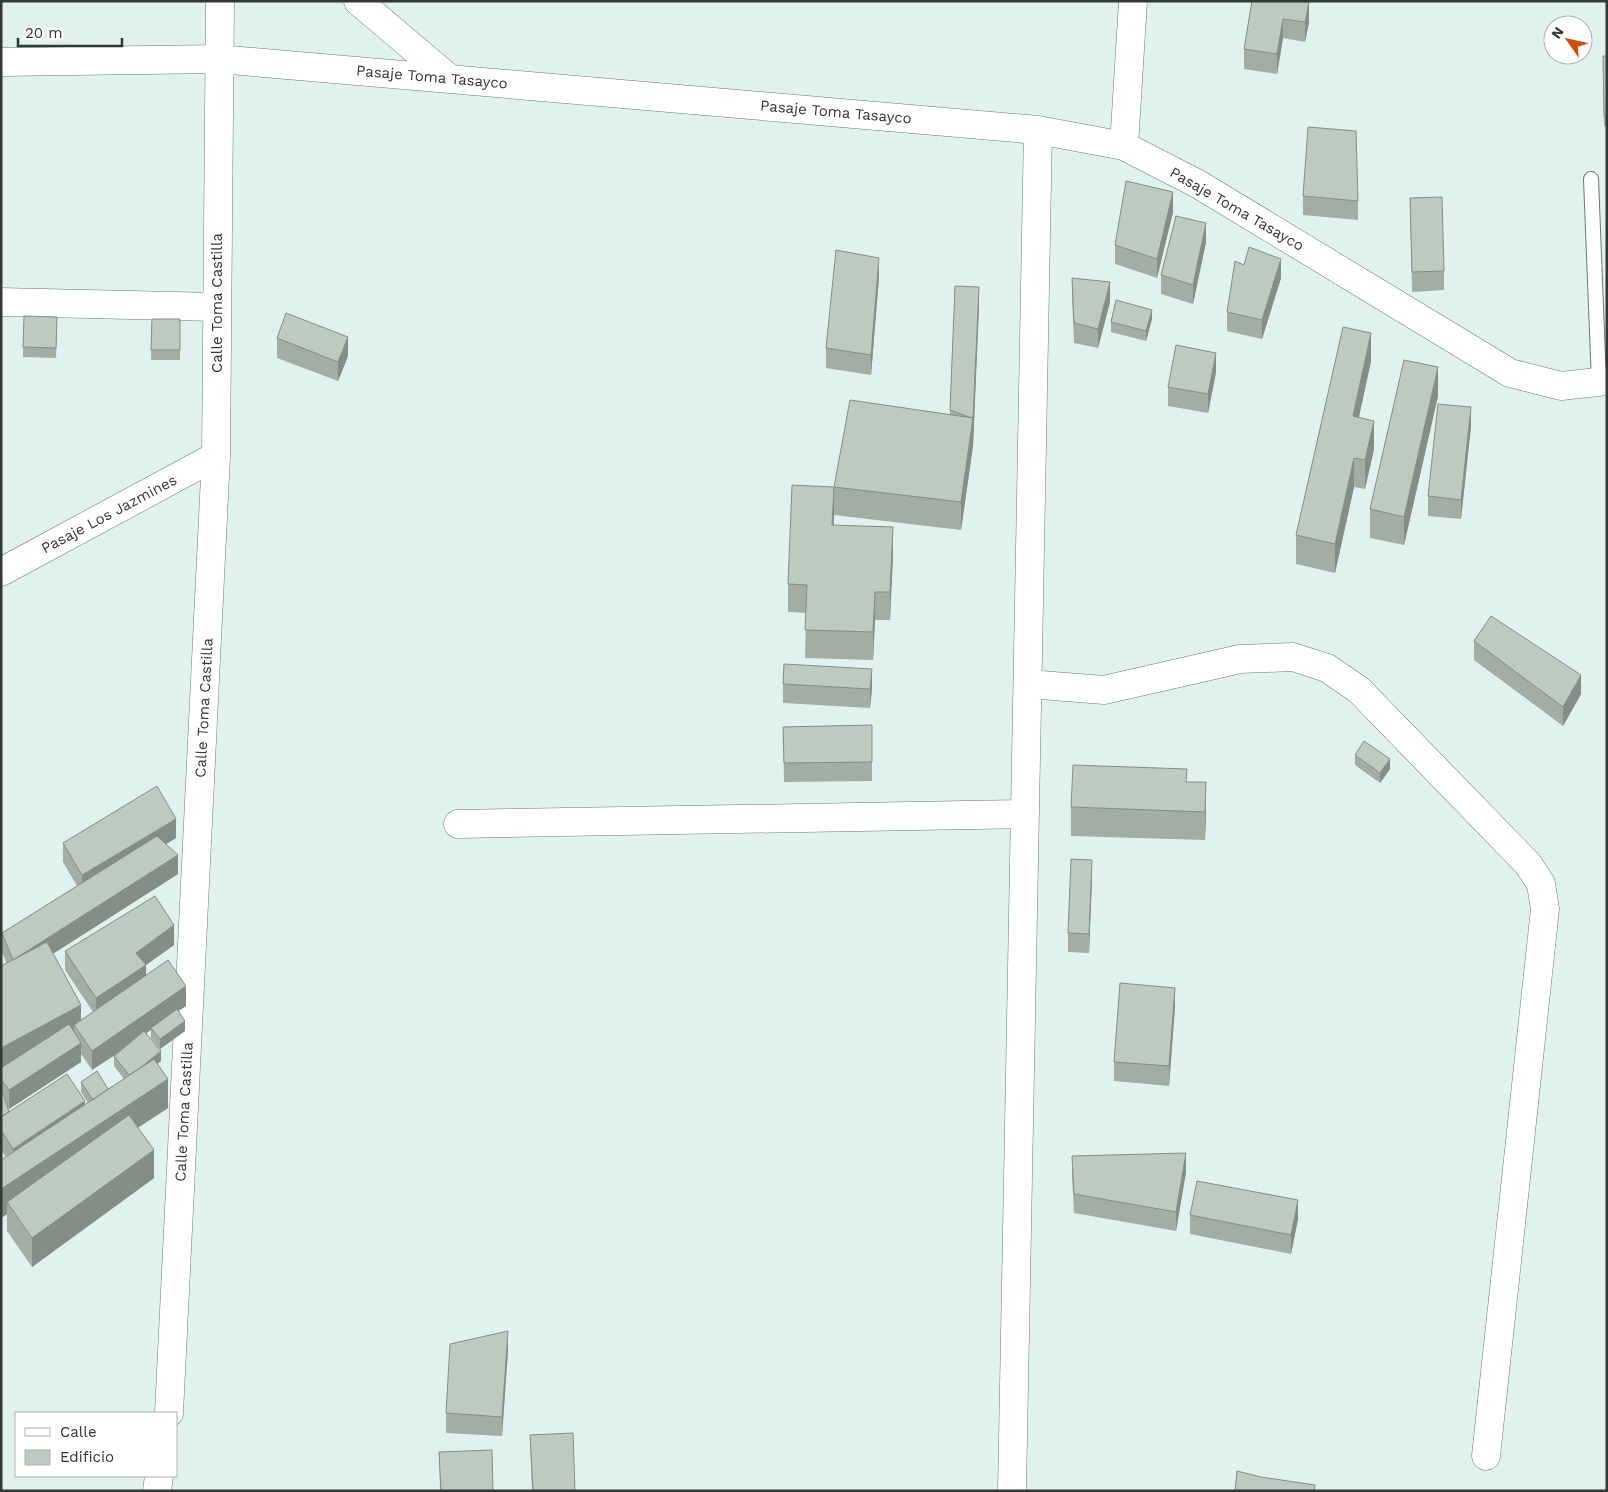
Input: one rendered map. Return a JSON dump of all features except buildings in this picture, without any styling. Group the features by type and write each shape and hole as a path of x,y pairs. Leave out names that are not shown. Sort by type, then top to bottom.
{"street":[{"name":"Calle Toma Castilla","path":"169,1412 216,456 220,1"},
{"path":"358,1 450,79"},
{"path":"1124,146 1132,1"},
{"name":"Pasaje Toma Tasayco","path":"1,62 218,59 1038,130 1124,146 1198,184 1510,373 1561,386 1603,382"},
{"path":"1012,1491 1038,130"},
{"path":"1,302 217,306"},
{"name":"Pasaje Los Jazmines","path":"1,572 216,456"},
{"path":"1028,684 1104,690 1240,659 1293,657 1327,668 1360,690 1528,864 1541,884 1545,909 1486,1456"},
{"path":"458,824 1025,814"},
{"path":"157,1491 159,1477"}],"lane":[{"path":"1591,179 1603,382"}]}
